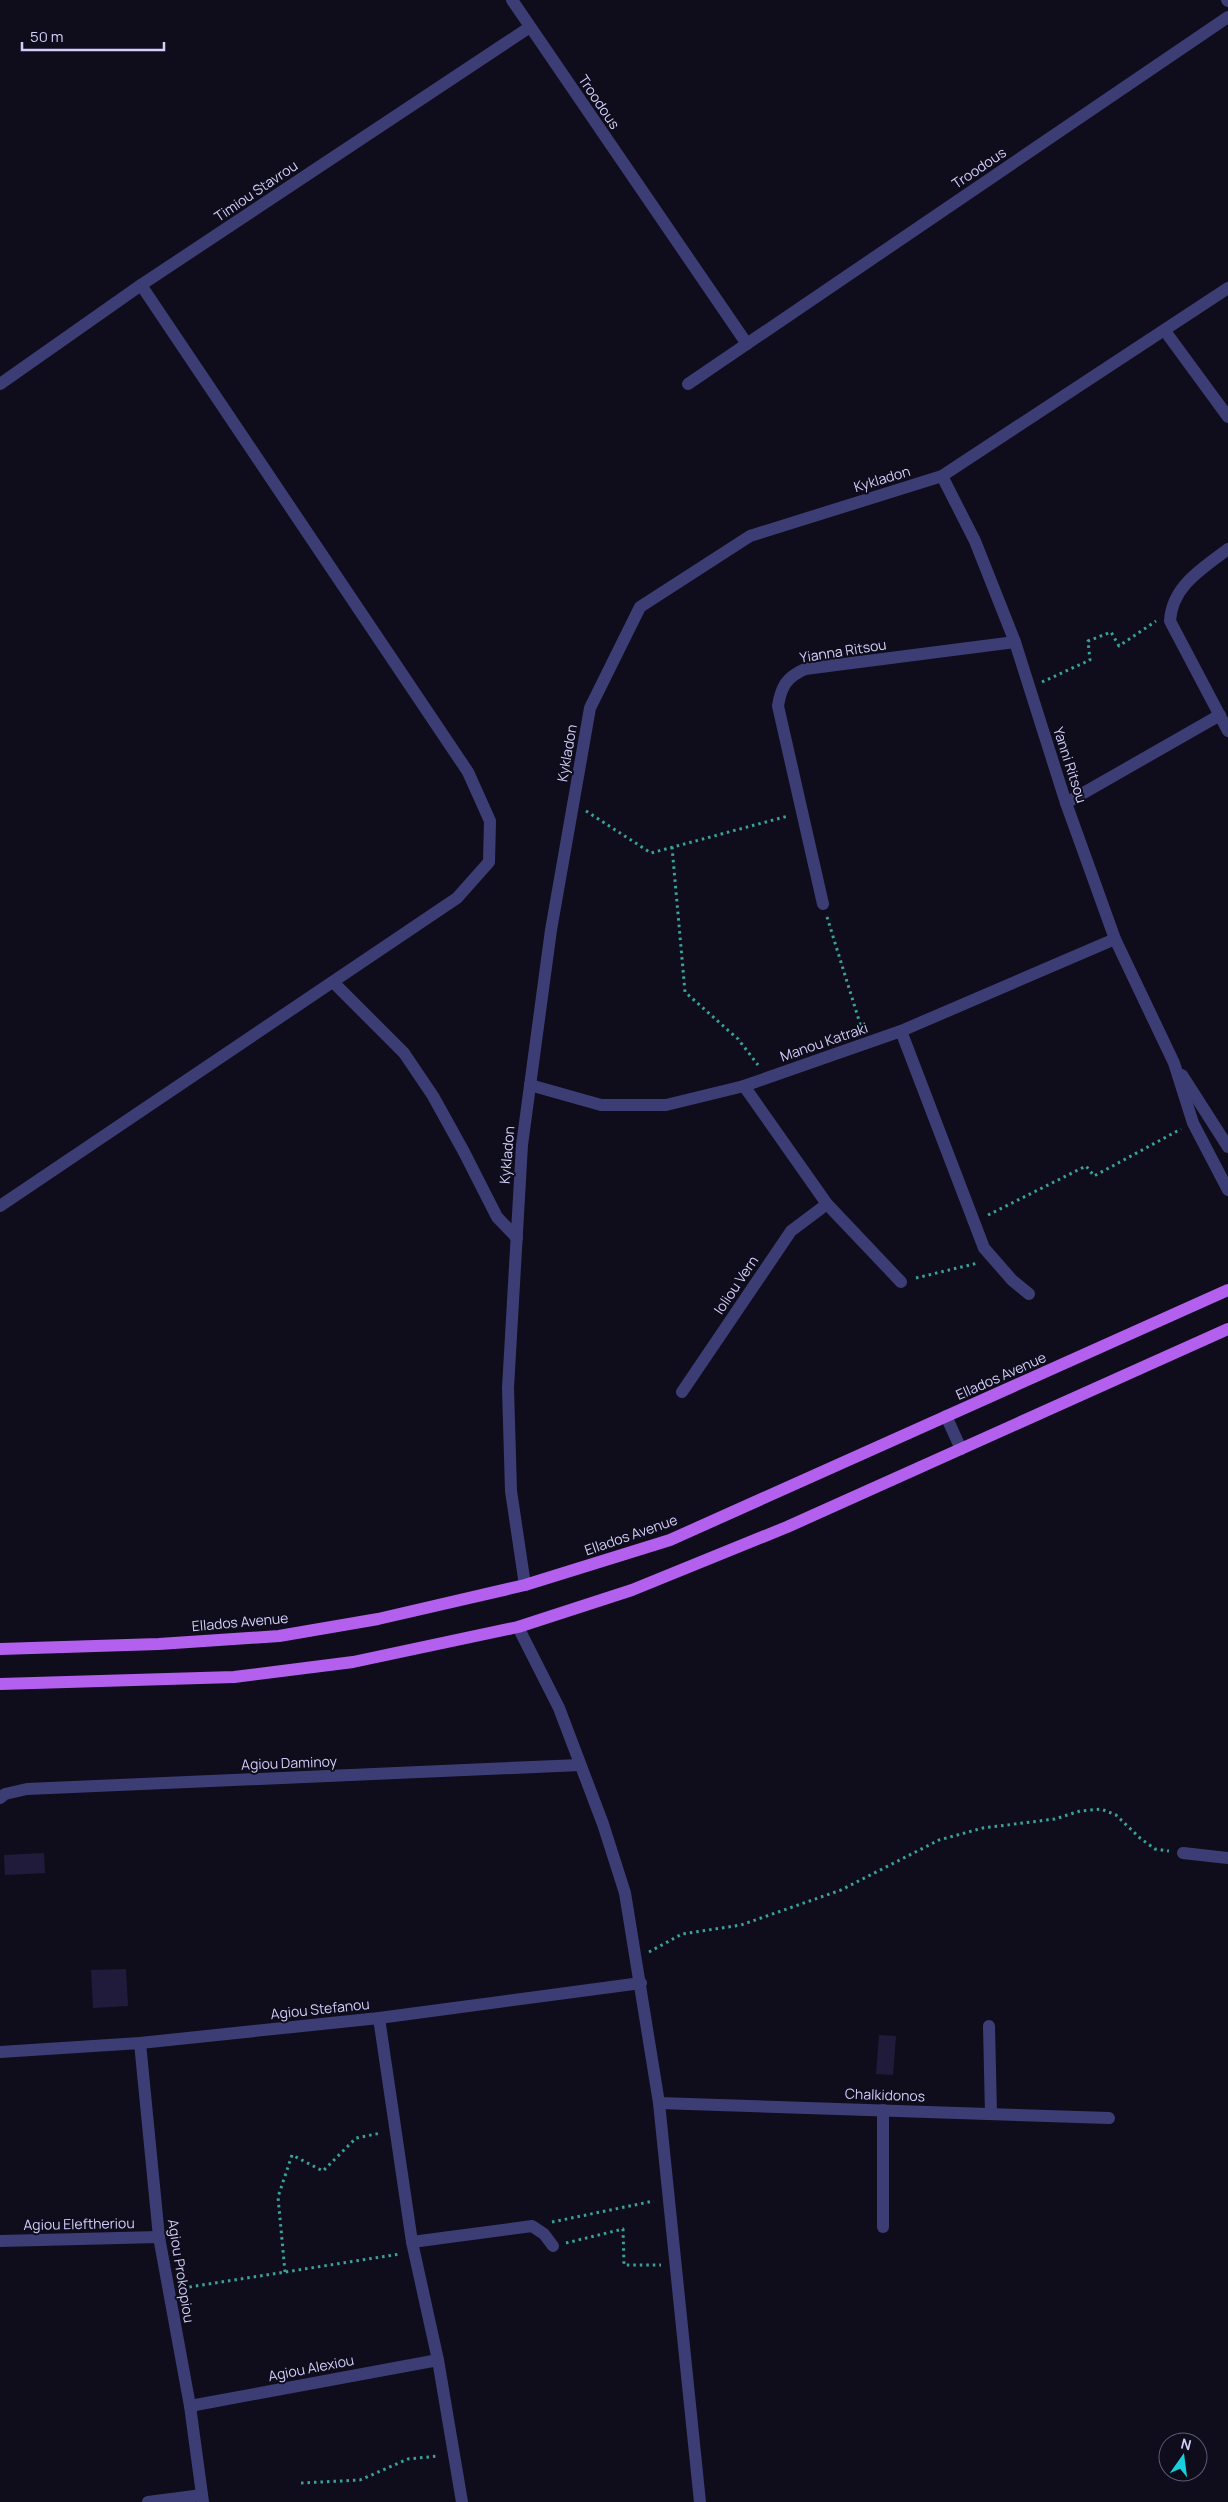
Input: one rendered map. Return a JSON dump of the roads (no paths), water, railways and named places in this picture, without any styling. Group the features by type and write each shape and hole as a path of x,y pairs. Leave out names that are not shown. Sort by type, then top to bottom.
{"main road":[{"name":"Ellados Avenue","path":"0,1649 159,1644 279,1636 378,1619 525,1585 670,1540 1228,1290"},
{"path":"0,1684 234,1677 353,1662 518,1627 641,1587 787,1527 1228,1328"}],"street":[{"name":"Troodous","path":"512,0 747,344"},
{"name":"Troodous","path":"688,384 1228,17"},
{"name":"Timiou Stavrou","path":"0,384 141,285 530,27"},
{"path":"0,1206 458,898 489,862 490,821 468,772 141,285"},
{"name":"Kykladon","path":"525,1585 511,1491 508,1388 522,1145 551,930 590,708 640,607 750,536 942,476 1228,288"},
{"path":"1165,331 1228,417"},
{"name":"Yanni Ritsou","path":"942,476 975,541 1015,642 1066,804 1115,938 1174,1063 1228,1147"},
{"path":"1228,549 1185,584 1176,596 1170,621 1174,633 1228,731"},
{"name":"Yianna Ritsou","path":"823,904 778,706 780,693 792,675 806,669 1015,642"},
{"path":"1066,804 1220,715"},
{"name":"Manou Katraki","path":"530,1085 601,1105 666,1105 744,1086 901,1031 1115,938"},
{"path":"332,982 404,1053 433,1096 460,1144 496,1217 517,1238"},
{"path":"901,1031 984,1248 1012,1280 1029,1294"},
{"name":"Yanni Ritsou","path":"1174,1063 1193,1123 1228,1190"},
{"path":"744,1086 827,1204 901,1282"},
{"name":"Ioliou Vern","path":"682,1392 791,1231 827,1204"},
{"path":"946,1416 960,1449"},
{"path":"518,1627 559,1708 603,1824 625,1893 659,2103 700,2502"},
{"name":"Agiou Daminoy","path":"0,1798 5,1794 27,1789 580,1766"},
{"path":"1183,1853 1228,1858"},
{"name":"Agiou Stefanou","path":"0,2052 140,2043 380,2018 641,1984"},
{"path":"380,2018 413,2247 438,2360 462,2502"},
{"path":"989,2026 991,2114"},
{"name":"Agiou Prokopiou","path":"140,2043 159,2237 190,2406 202,2499"},
{"name":"Chalkidonos","path":"659,2103 1109,2118"},
{"path":"883,2110 883,2227"},
{"path":"413,2247 532,2226 544,2234 553,2246"},
{"name":"Agiou Eleftheriou","path":"0,2241 159,2237"},
{"name":"Agiou Alexiou","path":"190,2406 438,2360"},
{"path":"148,2502 202,2499"}]}
